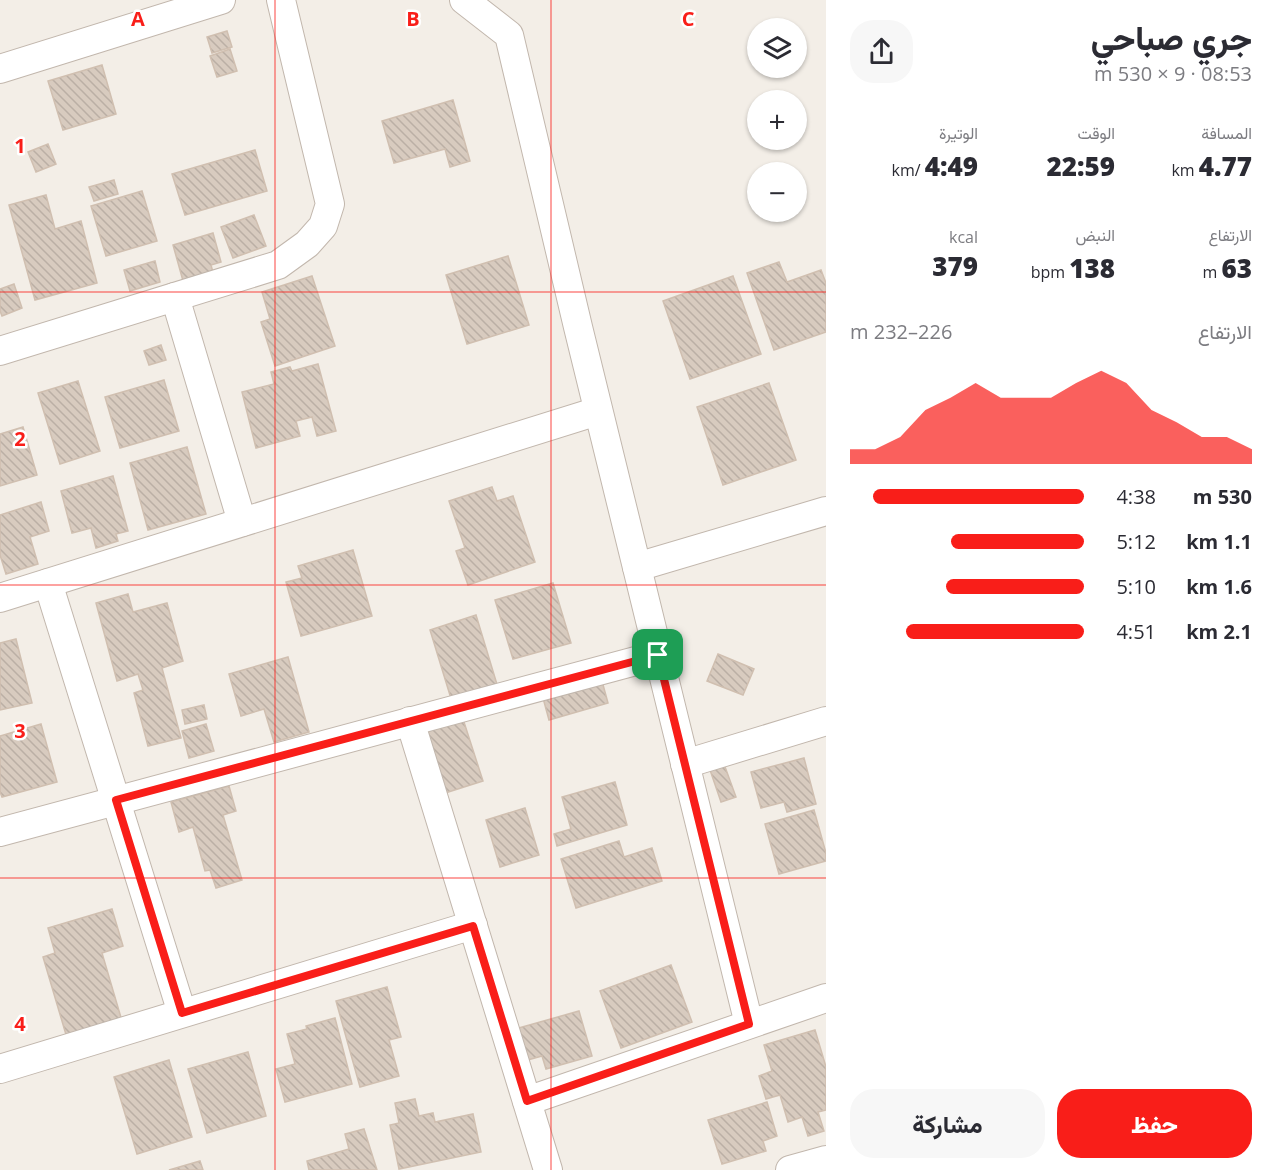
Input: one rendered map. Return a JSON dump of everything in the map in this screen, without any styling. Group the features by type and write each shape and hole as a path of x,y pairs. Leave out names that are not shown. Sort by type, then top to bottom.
{"street":[{"path":"0,69 221,0"},
{"path":"0,351 278,265 307,244 323,226 330,204 281,0"},
{"path":"464,0 509,35 598,411 749,1024"},
{"path":"175,297 242,522"},
{"path":"0,598 598,411"},
{"path":"637,567 826,511"},
{"path":"48,583 182,1013"},
{"path":"0,832 658,655"},
{"path":"410,721 548,1170"},
{"path":"685,764 826,721"},
{"path":"0,1069 473,926"},
{"path":"527,1101 826,998"},
{"path":"791,1170 826,1160"}],"building":[{"path":"227,31 232,47 212,53 207,37"},
{"path":"230,49 237,71 217,77 210,56"},
{"path":"102,65 116,114 63,130 48,81"},
{"path":"453,100 470,161 450,167 445,149 394,163 382,121"},
{"path":"48,144 56,164 36,172 28,152"},
{"path":"255,150 267,191 185,215 172,174"},
{"path":"114,180 118,194 94,201 89,187"},
{"path":"142,191 157,241 106,256 91,206"},
{"path":"46,195 55,229 81,221 97,283 35,300 9,205"},
{"path":"254,215 266,246 233,258 221,227"},
{"path":"213,233 221,262 211,265 215,280 185,288 173,245"},
{"path":"508,256 529,325 467,344 446,275"},
{"path":"155,261 160,282 130,291 124,270"},
{"path":"779,262 787,282 821,270 826,283 826,332 774,350 747,273"},
{"path":"312,276 335,346 275,366 261,322 270,319 262,292"},
{"path":"733,276 761,354 690,379 663,301"},
{"path":"14,284 22,308 2,316 0,289"},
{"path":"161,345 166,360 149,365 144,351"},
{"path":"318,364 336,431 317,436 312,417 296,421 300,436 256,448 242,392 274,384 271,372 290,367 292,371"},
{"path":"164,380 179,431 120,448 105,397"},
{"path":"78,381 100,451 60,464 38,393"},
{"path":"769,383 796,460 723,485 697,407"},
{"path":"23,427 37,475 0,486 0,434"},
{"path":"187,447 206,514 148,530 130,463"},
{"path":"113,476 128,531 116,534 118,541 96,548 91,528 72,533 61,491"},
{"path":"492,487 497,501 513,496 535,562 468,585 456,551 465,548 449,501"},
{"path":"41,502 49,531 30,537 38,564 6,574 0,555 0,515"},
{"path":"353,550 372,616 301,636 286,582 302,578 298,566"},
{"path":"553,583 571,643 513,659 495,600"},
{"path":"128,594 133,612 167,603 183,661 162,668 181,738 148,746 134,693 143,690 138,674 117,681 96,603"},
{"path":"476,615 499,691 453,705 430,630"},
{"path":"16,639 32,703 0,710 0,643"},
{"path":"718,654 754,669 743,695 707,681"},
{"path":"288,657 309,732 274,742 264,709 241,716 229,674"},
{"path":"602,681 608,703 549,720 543,698"},
{"path":"204,705 207,719 185,724 182,710"},
{"path":"463,719 483,781 442,794 423,732"},
{"path":"41,724 57,782 2,797 0,792 0,736"},
{"path":"206,724 214,751 189,758 182,731"},
{"path":"804,758 816,804 787,812 784,802 761,808 751,772"},
{"path":"724,764 736,797 721,802 710,770"},
{"path":"615,782 627,825 557,846 554,834 571,829 562,797"},
{"path":"229,786 236,811 223,815 242,880 216,888 210,870 205,871 193,827 179,832 171,802"},
{"path":"525,808 539,855 500,867 486,820"},
{"path":"814,810 826,853 826,861 779,874 765,824"},
{"path":"619,841 624,857 652,848 662,881 576,908 561,859"},
{"path":"112,909 123,946 102,953 122,1021 67,1038 43,957 55,953 48,928"},
{"path":"671,965 692,1022 621,1048 600,991"},
{"path":"387,987 401,1037 389,1040 399,1076 360,1087 336,1001"},
{"path":"579,1011 592,1056 546,1069 542,1056 524,1061 515,1029"},
{"path":"335,1018 352,1084 285,1102 276,1069 295,1064 287,1034"},
{"path":"815,1030 826,1067 826,1110 818,1112 824,1131 808,1136 802,1117 788,1122 780,1095 766,1099 759,1076 772,1071 764,1045"},
{"path":"248,1052 266,1116 207,1133 188,1069"},
{"path":"169,1060 192,1137 137,1154 114,1077"},
{"path":"415,1099 419,1116 433,1113 435,1122 473,1114 481,1152 399,1169 390,1125 399,1123 395,1103"},
{"path":"767,1102 777,1136 763,1141 766,1151 722,1164 708,1120"},
{"path":"364,1129 377,1170 309,1170 307,1161 349,1149 345,1134"},
{"path":"200,1161 203,1170 169,1170"}],"route":[{"path":"658,655 749,1024 527,1101 473,926 182,1013 116,800 658,655"}]}
